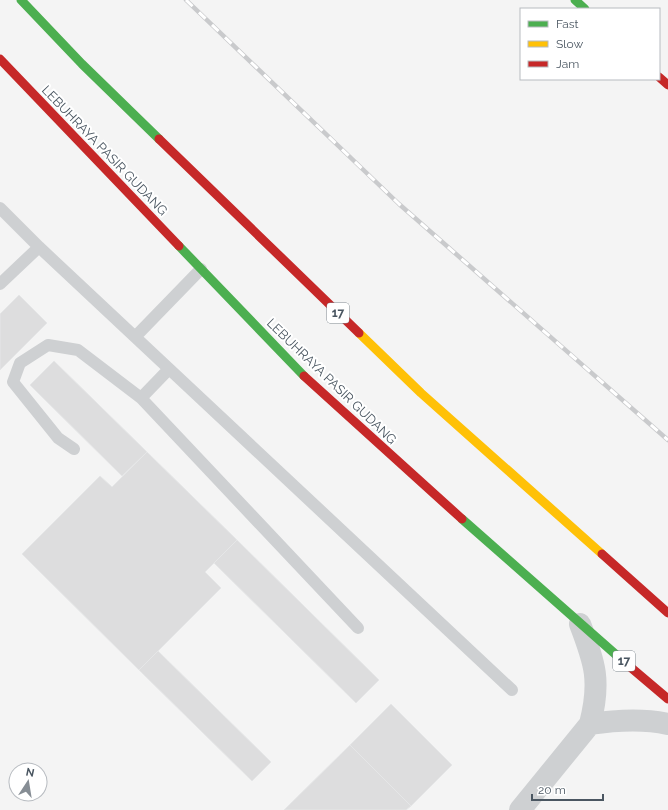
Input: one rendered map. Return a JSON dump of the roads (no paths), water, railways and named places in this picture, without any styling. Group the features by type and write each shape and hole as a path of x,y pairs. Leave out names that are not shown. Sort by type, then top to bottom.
{"main road":[{"name":"17","path":"21,0 82,64 421,393 668,613"},
{"path":"576,0 584,8"},
{"name":"LEBUHRAYA PASIR GUDANG","path":"0,59 303,375 580,624 668,699"},
{"path":"660,78 668,85"}],"street":[{"path":"529,807 590,724 594,709 596,675 592,656 580,624"},
{"path":"590,724 615,720 650,720 668,724"}],"lane":[{"path":"0,208 39,247 512,690"},
{"path":"0,284 39,247"},
{"path":"135,337 202,269"},
{"path":"74,449 58,438 13,382 20,363 48,345 78,350 141,398 358,628"},
{"path":"141,398 169,369"}],"railway":[{"path":"186,0 399,204 668,440"}]}
